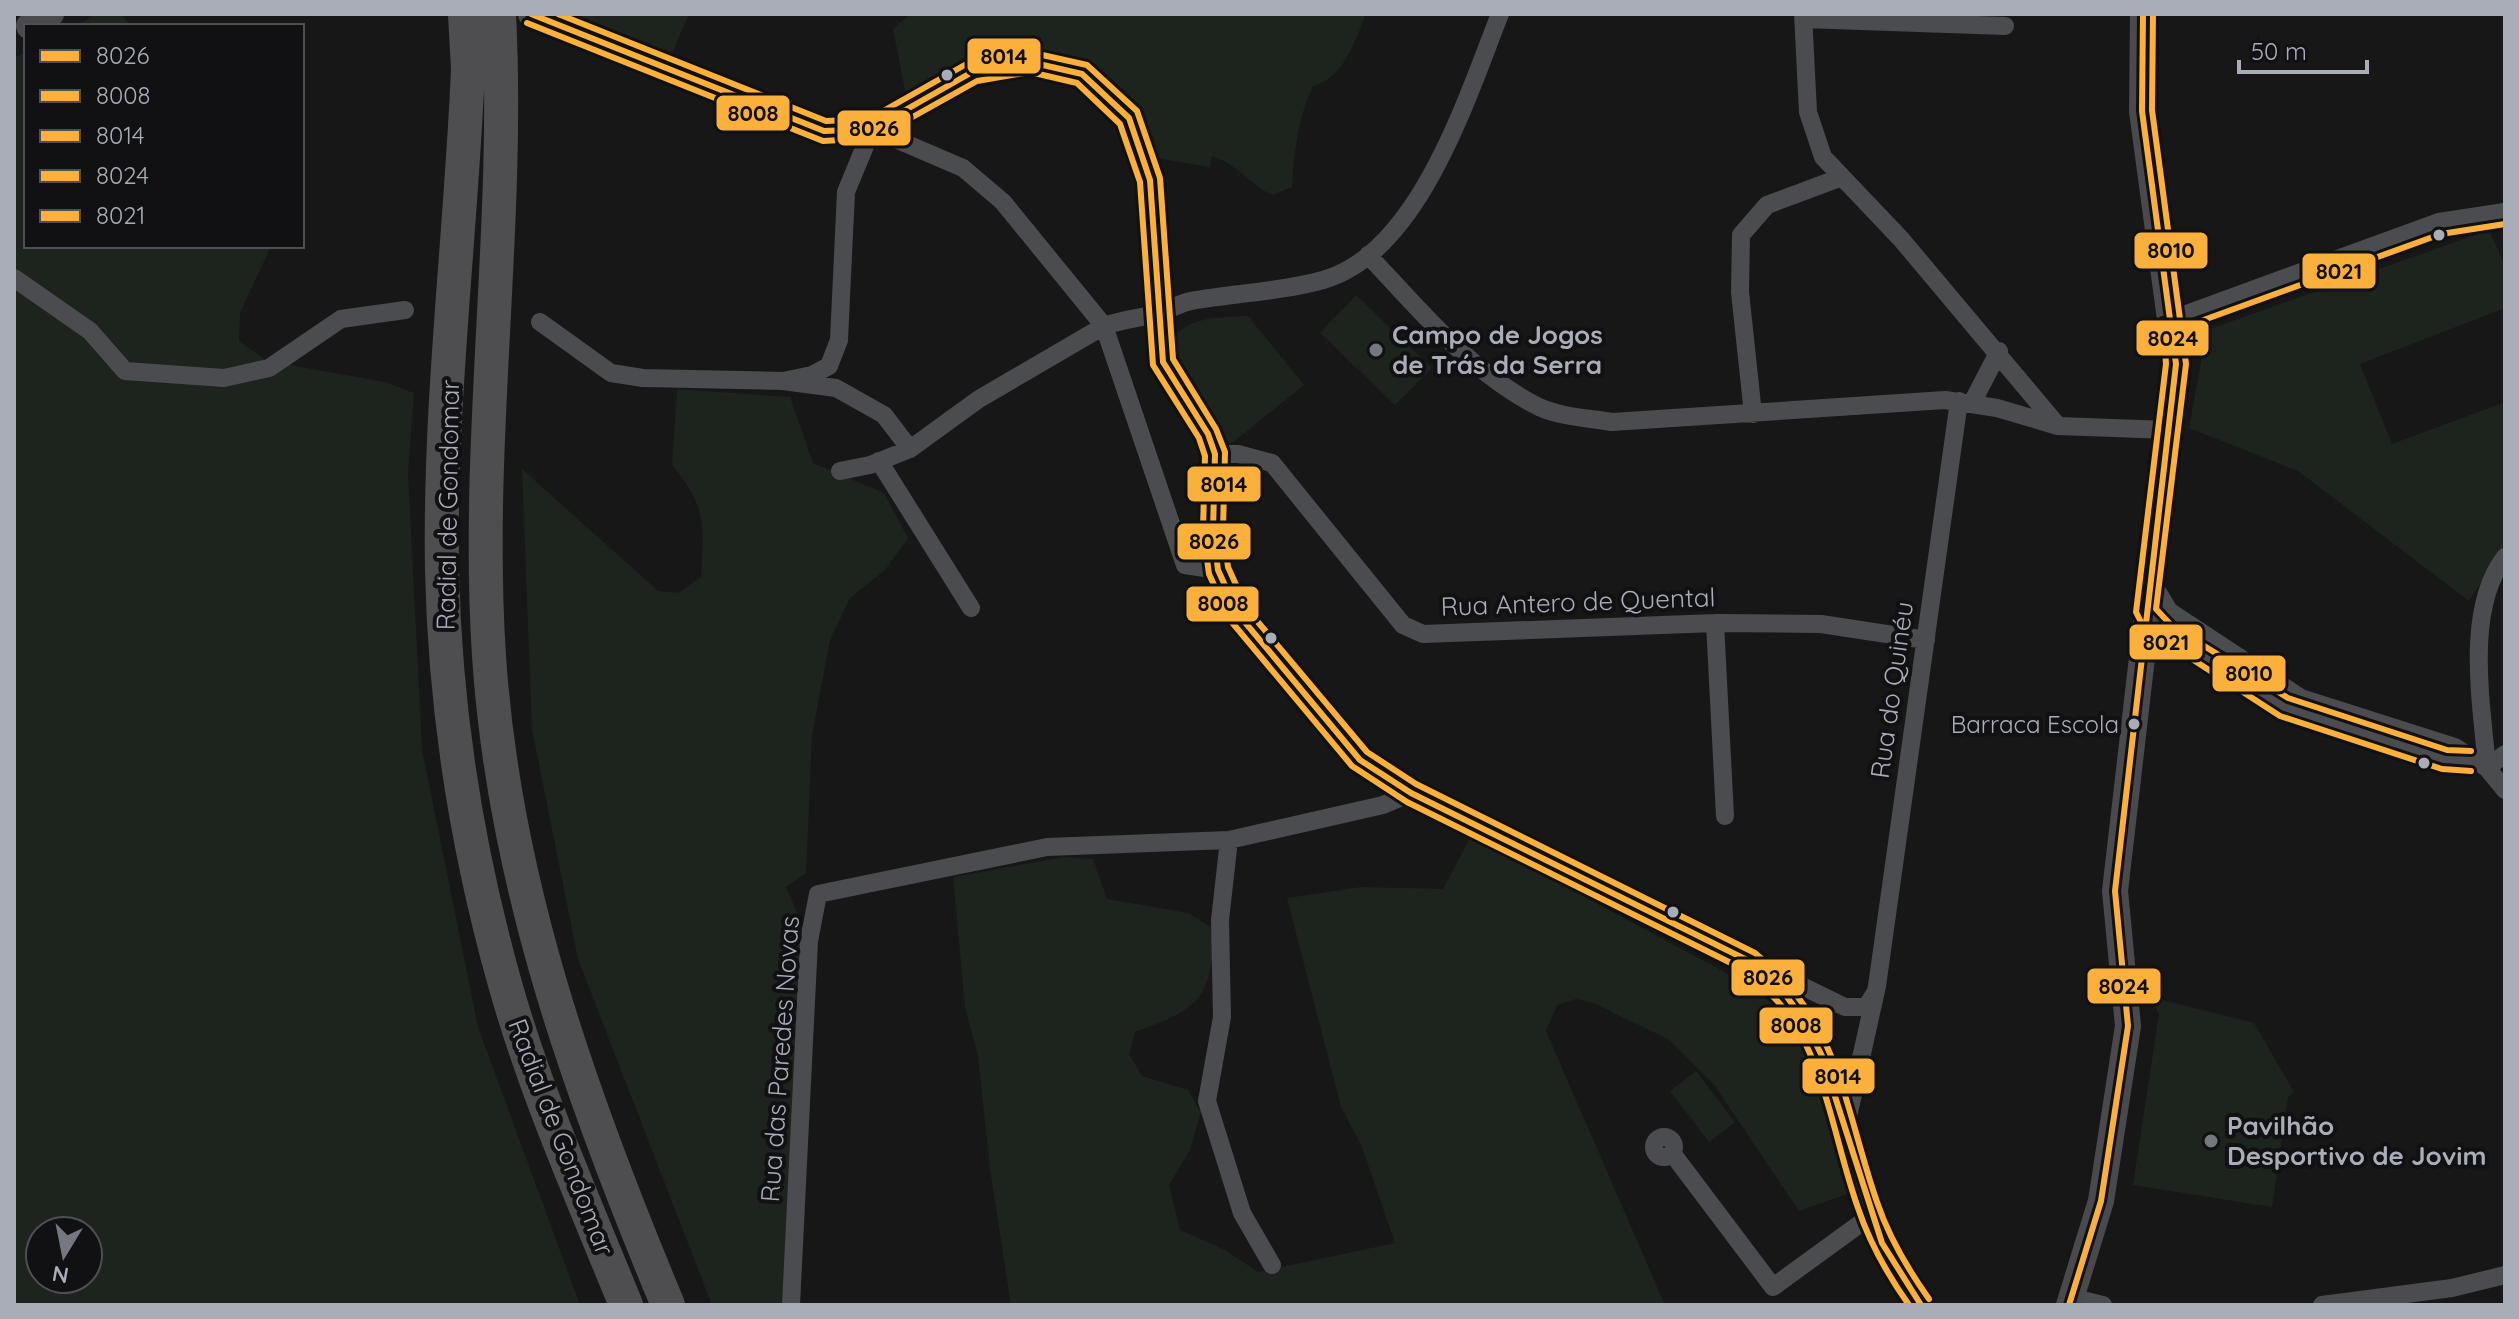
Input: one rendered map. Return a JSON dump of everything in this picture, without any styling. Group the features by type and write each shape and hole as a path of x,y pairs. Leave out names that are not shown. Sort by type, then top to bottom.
{"highway":[{"name":"Radial de Gondomar","path":"465,14 468,69 445,445 442,570 451,709 466,817 505,985 548,1114 626,1305"},
{"name":"Radial de Gondomar","path":"499,14 499,200 485,491 488,642 496,731 510,824 533,924 567,1044 611,1168 668,1305"}],"main road":[{"path":"33,24 51,14"},
{"path":"2070,1301 2101,1201 2128,1026 2115,891 2176,364 2173,321 2154,217 2142,111 2143,14"},
{"path":"543,18 824,131 872,129 974,71 1030,62 1082,74 1129,118 1150,180 1163,362 1208,434 1215,454 1213,530 1218,570 1248,627 1360,760 1411,793 1751,962 1776,980 1799,1009 1825,1059 1882,1245 1921,1305"}],"street":[{"path":"840,471 910,449 979,399 1104,326 1158,313 1188,301 1265,292 1326,279 1368,255 1419,197 1453,133 1500,14"},
{"path":"2005,26 1804,16 1808,112 1823,157 1999,351 2058,426"},
{"path":"783,381 812,375 829,366 839,340 846,192 872,129 963,168 1003,202 1104,326 1185,565 1218,570"},
{"path":"1753,414 1740,292 1741,235 1767,205 1842,177"},
{"path":"2173,321 2439,224 2503,220"},
{"path":"1368,255 1485,373 1540,407 1612,422 1966,402 2058,426 2168,430"},
{"path":"14,278 90,331 125,371 224,378 269,368 341,319 405,310"},
{"path":"540,322 611,373 643,378 783,381 836,388 884,415 910,449"},
{"name":"Rua do Quinéu","path":"1847,1134 1850,1101 1877,986 1926,640 1966,402 1999,351"},
{"name":"Rua Antero de Quental","path":"1215,454 1238,454 1272,463 1403,625 1423,634 1715,623 1821,624 1926,640"},
{"path":"879,461 971,608"},
{"path":"2479,764 2480,625 2486,590 2505,557"},
{"path":"2150,579 2169,611 2184,623 2301,698 2455,747 2479,764 2505,790"},
{"path":"2147,621 2170,617 2184,623"},
{"path":"2147,621 2284,707 2307,717 2445,760 2479,764 2505,754"},
{"path":"1715,623 1725,816"},
{"path":"2139,672 2156,647 2170,643 2185,646"},
{"name":"Rua das Paredes Novas","path":"791,1305 809,941 818,894 1047,847 1229,840 1383,805 1411,793"},
{"path":"1229,840 1220,920 1222,1017 1207,1101 1242,1213 1272,1265"},
{"path":"1751,962 1857,1009 1872,1000 1877,986"},
{"path":"1799,1009 1803,998 1826,997"},
{"path":"1672,1153 1773,1287 1872,1215"},
{"path":"2322,1305 2452,1288 2505,1275"},
{"path":"2070,1301 2103,1305"}],"shaded area":[{"path":"96,14 121,14 129,24 79,24"},
{"path":"551,14 689,14 669,60"},
{"path":"910,14 1366,14 1341,67 1313,86 1298,135 1292,187 1272,195 1212,156 1210,167 1157,158 1143,115 1126,92 1032,52 958,65 907,100 893,29"},
{"path":"24,53 24,248 270,248 240,313 239,341 267,361 385,382 414,393 408,472 422,749 478,1027 580,1305 14,1305 14,58"},
{"path":"2489,230 2505,266 2505,308 2360,364 2392,444 2505,402 2505,546 2469,601 2298,471 2189,428 2207,330"},
{"name":"Campo de Jogos de Trás da Serra","path":"1356,295 1432,368 1395,405 1320,333"},
{"path":"1248,316 1304,385 1231,444 1191,398 1178,372 1170,341 1196,322"},
{"path":"677,389 790,397 813,463 884,493 908,538 885,570 850,598 830,640 812,736 806,873 786,887 804,928 787,1305 712,1305 578,959 532,729 522,469 658,591 679,593 701,577 703,544 697,505 672,465"},
{"path":"1471,836 1758,990 1797,1025 1853,1192 1799,1211 1715,1086 1668,1039 1593,1003 1576,999 1557,1005 1546,1031 1665,1305 1011,1305 990,1169 978,1056 965,1007 953,877 1064,857 1093,859 1107,899 1188,913 1215,930 1210,972 1198,998 1175,1016 1135,1032 1129,1054 1142,1076 1188,1090 1201,1112 1190,1150 1169,1185 1180,1230 1225,1250 1258,1272 1395,1243 1362,1147 1341,1107 1287,898 1361,887 1443,889"},
{"name":"Pavilhão Desportivo de Jovim","path":"2150,997 2254,1023 2294,1092 2288,1097 2272,1207 2133,1185 2159,1014"},
{"path":"1696,1071 1735,1122 1709,1142 1670,1091"}],"transit line":[{"name":"8026","path":"531,14 824,131 872,129 974,71 1030,62 1082,74 1129,118 1150,180 1163,362 1208,434 1215,454 1213,530 1218,570 1238,614 1360,760 1411,793 1751,962 1782,990 1805,1022 1822,1056 1882,1243 1921,1305"},
{"name":"8014","path":"558,14 826,121 869,119 970,62 1029,52 1087,65 1137,111 1160,178 1173,359 1216,429 1225,452 1223,530 1228,567 1247,609 1367,752 1416,784 1755,953 1783,979 1805,1007 1836,1067 1887,1228 1929,1299"},
{"name":"8024","path":"2069,1305 2101,1201 2128,1026 2115,891 2176,364 2142,111 2143,14"},
{"name":"8010","path":"2153,14 2152,110 2186,364 2156,609 2172,626 2288,698 2447,750 2471,751"},
{"name":"8008","path":"527,23 823,141 875,138 977,81 1030,72 1077,83 1120,124 1140,182 1153,365 1199,438 1205,456 1203,530 1209,574 1230,620 1352,766 1407,802 1745,970 1781,1005 1798,1029 1818,1072 1863,1221 1893,1282 1909,1305"},
{"name":"8021","path":"2176,330 2441,234 2505,224"},
{"name":"8021","path":"2163,322 2166,364 2136,612 2144,628 2280,716 2442,769 2471,771"}],"place":[{"name":"Campo de Jogos de Trás da Serra","path":"1376,350"},
{"name":"Barraca Escola","path":"2134,724"},
{"name":"Pavilhão Desportivo de Jovim","path":"2211,1141"}]}
